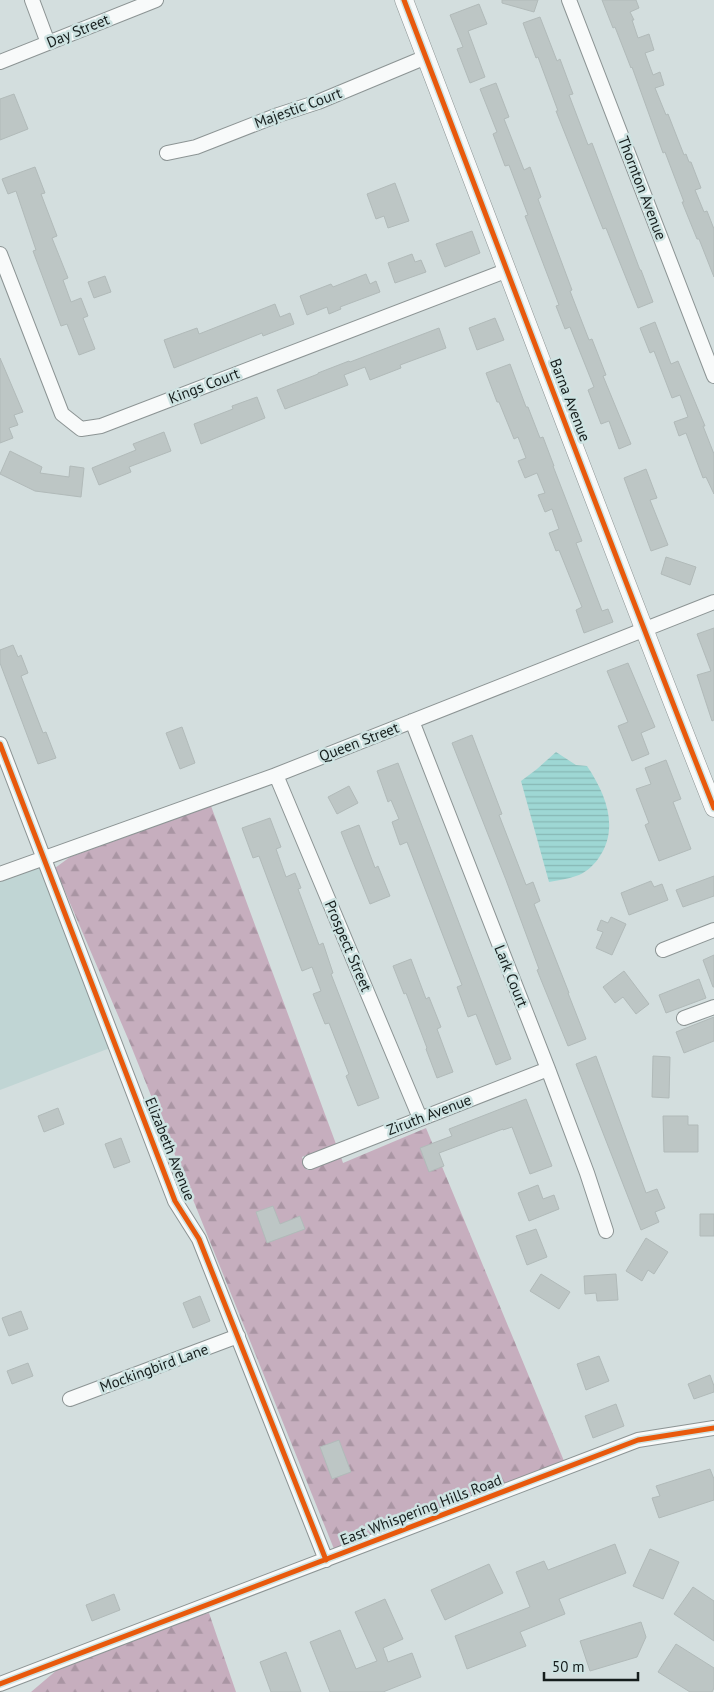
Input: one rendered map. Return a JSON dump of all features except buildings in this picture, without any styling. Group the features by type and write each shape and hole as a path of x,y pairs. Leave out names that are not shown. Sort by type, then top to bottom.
{"street":[{"path":"32,0 48,43"},
{"name":"Day Street","path":"0,62 156,0"},
{"name":"Barna Avenue","path":"404,0 714,808"},
{"name":"Thornton Avenue","path":"569,0 714,376"},
{"name":"Majestic Court","path":"167,153 196,147 278,115 318,102 426,57"},
{"name":"Kings Court","path":"0,254 62,414 81,429 101,426 508,270"},
{"name":"Queen Street","path":"0,874 276,774 714,602"},
{"name":"Lark Court","path":"412,721 548,1069 606,1231"},
{"name":"Elizabeth Avenue","path":"0,744 175,1201 199,1239 326,1560"},
{"name":"Prospect Street","path":"276,774 420,1118"},
{"path":"662,950 714,930"},
{"path":"684,1018 714,1007"},
{"name":"Ziruth Avenue","path":"310,1162 548,1069"},
{"name":"Mockingbird Lane","path":"70,1399 238,1336"},
{"name":"East Whispering Hills Road","path":"0,1684 638,1440 714,1428"}],"shaded area":[{"path":"41,867 110,1048 0,1090 0,882"}],"green space":[{"path":"211,806 336,1144 302,1157 307,1170 341,1157 343,1163 426,1128 564,1461 334,1549 129,1041 55,868 70,857"},
{"path":"209,1613 236,1692 31,1692 58,1669"}],"water":[{"path":"556,752 576,765 587,766 605,800 609,824 605,848 591,867 579,875 549,882 521,781"}],"cycle path":[{"path":"404,0 596,505 714,808"},
{"path":"0,744 175,1201 199,1239 326,1560"},
{"path":"0,1684 638,1440 714,1428"}]}
